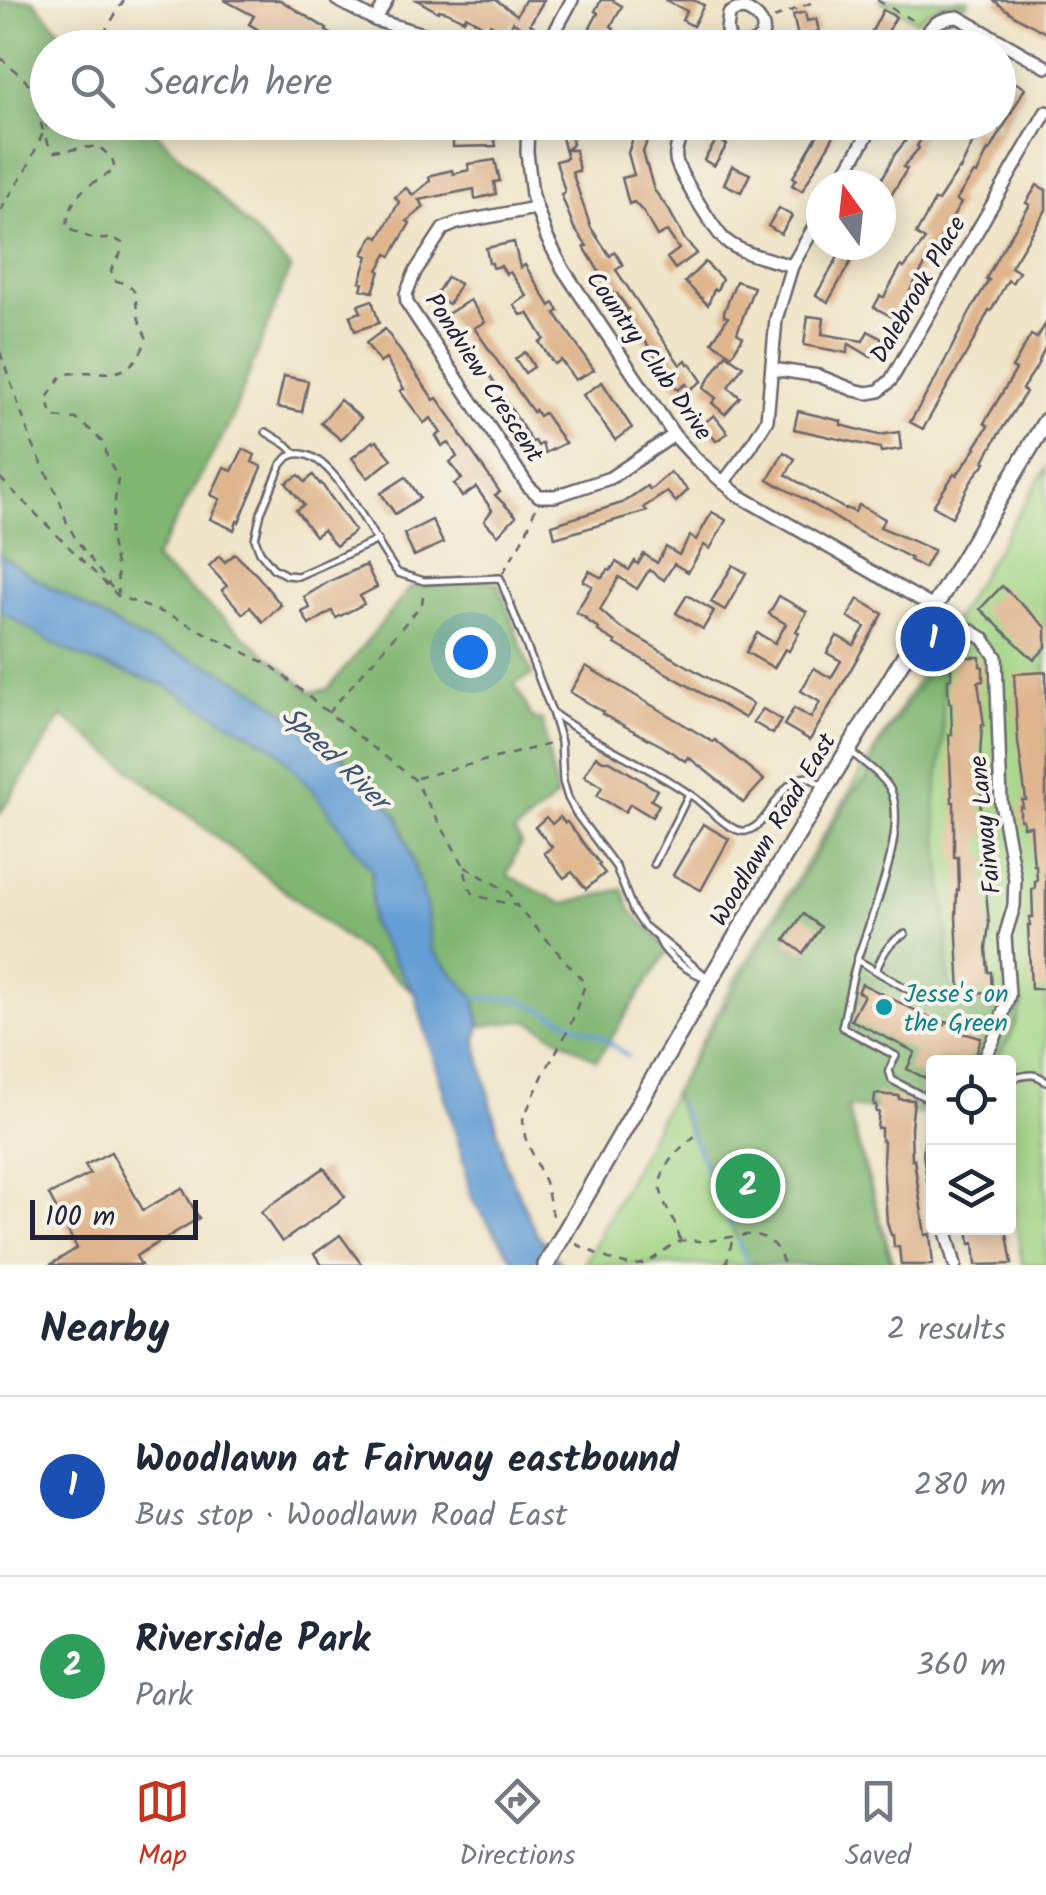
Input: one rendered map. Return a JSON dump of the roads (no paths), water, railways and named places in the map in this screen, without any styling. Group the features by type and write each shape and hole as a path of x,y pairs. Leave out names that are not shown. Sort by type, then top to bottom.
{"main road":[{"name":"Woodlawn Road East","path":"546,1265 568,1243 710,980 1046,421"}],"street":[{"path":"337,0 376,20 410,30"},
{"path":"376,20 387,0"},
{"path":"556,30 572,0"},
{"path":"928,30 941,18 958,17 981,30"},
{"path":"1016,50 1046,67"},
{"name":"Dalebrook Place","path":"772,369 819,376 868,393 879,391 891,380 1046,112"},
{"name":"Country Club Drive","path":"528,140 529,177 535,208 547,238 563,270 674,436 722,483 766,513 936,608"},
{"path":"680,140 676,164 724,239 745,252 792,266"},
{"path":"847,170 864,140"},
{"name":"Pondview Crescent","path":"535,208 443,228 416,272 406,294 407,304 528,486 539,496 547,498 610,478 674,436"},
{"path":"722,483 767,420 776,319 792,266 806,241"},
{"name":"Fairway Lane","path":"936,608 984,639 996,657 1000,804 1016,891 1005,936 1009,995 986,1055"},
{"path":"947,1235 956,1265"}],"lane":[{"path":"266,432 296,454"},
{"path":"378,540 298,576 286,576 273,568 256,546 255,531 281,465 288,456 308,454 323,463 360,511 378,540 390,565 398,574 424,581 500,578 552,712 561,742 568,798 616,867 636,916 658,938 662,948 710,980"},
{"path":"552,712 573,728 690,794 738,831 755,827 796,780 808,777 826,787"},
{"path":"849,750 885,782 892,792 896,815 885,876 857,960 842,1028 896,1056 889,1070 892,1080 926,1097"},
{"path":"654,864 690,794"},
{"path":"876,970 886,948 905,934"},
{"path":"857,960 928,1001"},
{"path":"1016,1078 1032,1074 1046,1082"}],"water":[{"name":"Speed River","path":"0,554 140,639 218,669 256,691 368,779 399,818 426,904 431,949 475,998 480,1026 476,1041 506,1165 535,1231 562,1265 517,1265 471,1198 414,992 371,925 372,871 318,796 275,748 162,684 93,662 52,643 0,610"}],"waterway":[{"path":"475,998 519,999 600,1036 628,1056"},
{"path":"679,1104 731,1227"},
{"path":"737,1240 748,1265"}],"place":[{"name":"Woodlawn at Fairway eastbound","path":"933,639"},
{"name":"Jesse's on the Green","path":"884,1007"},
{"name":"Riverside Park","path":"748,1186"}]}
